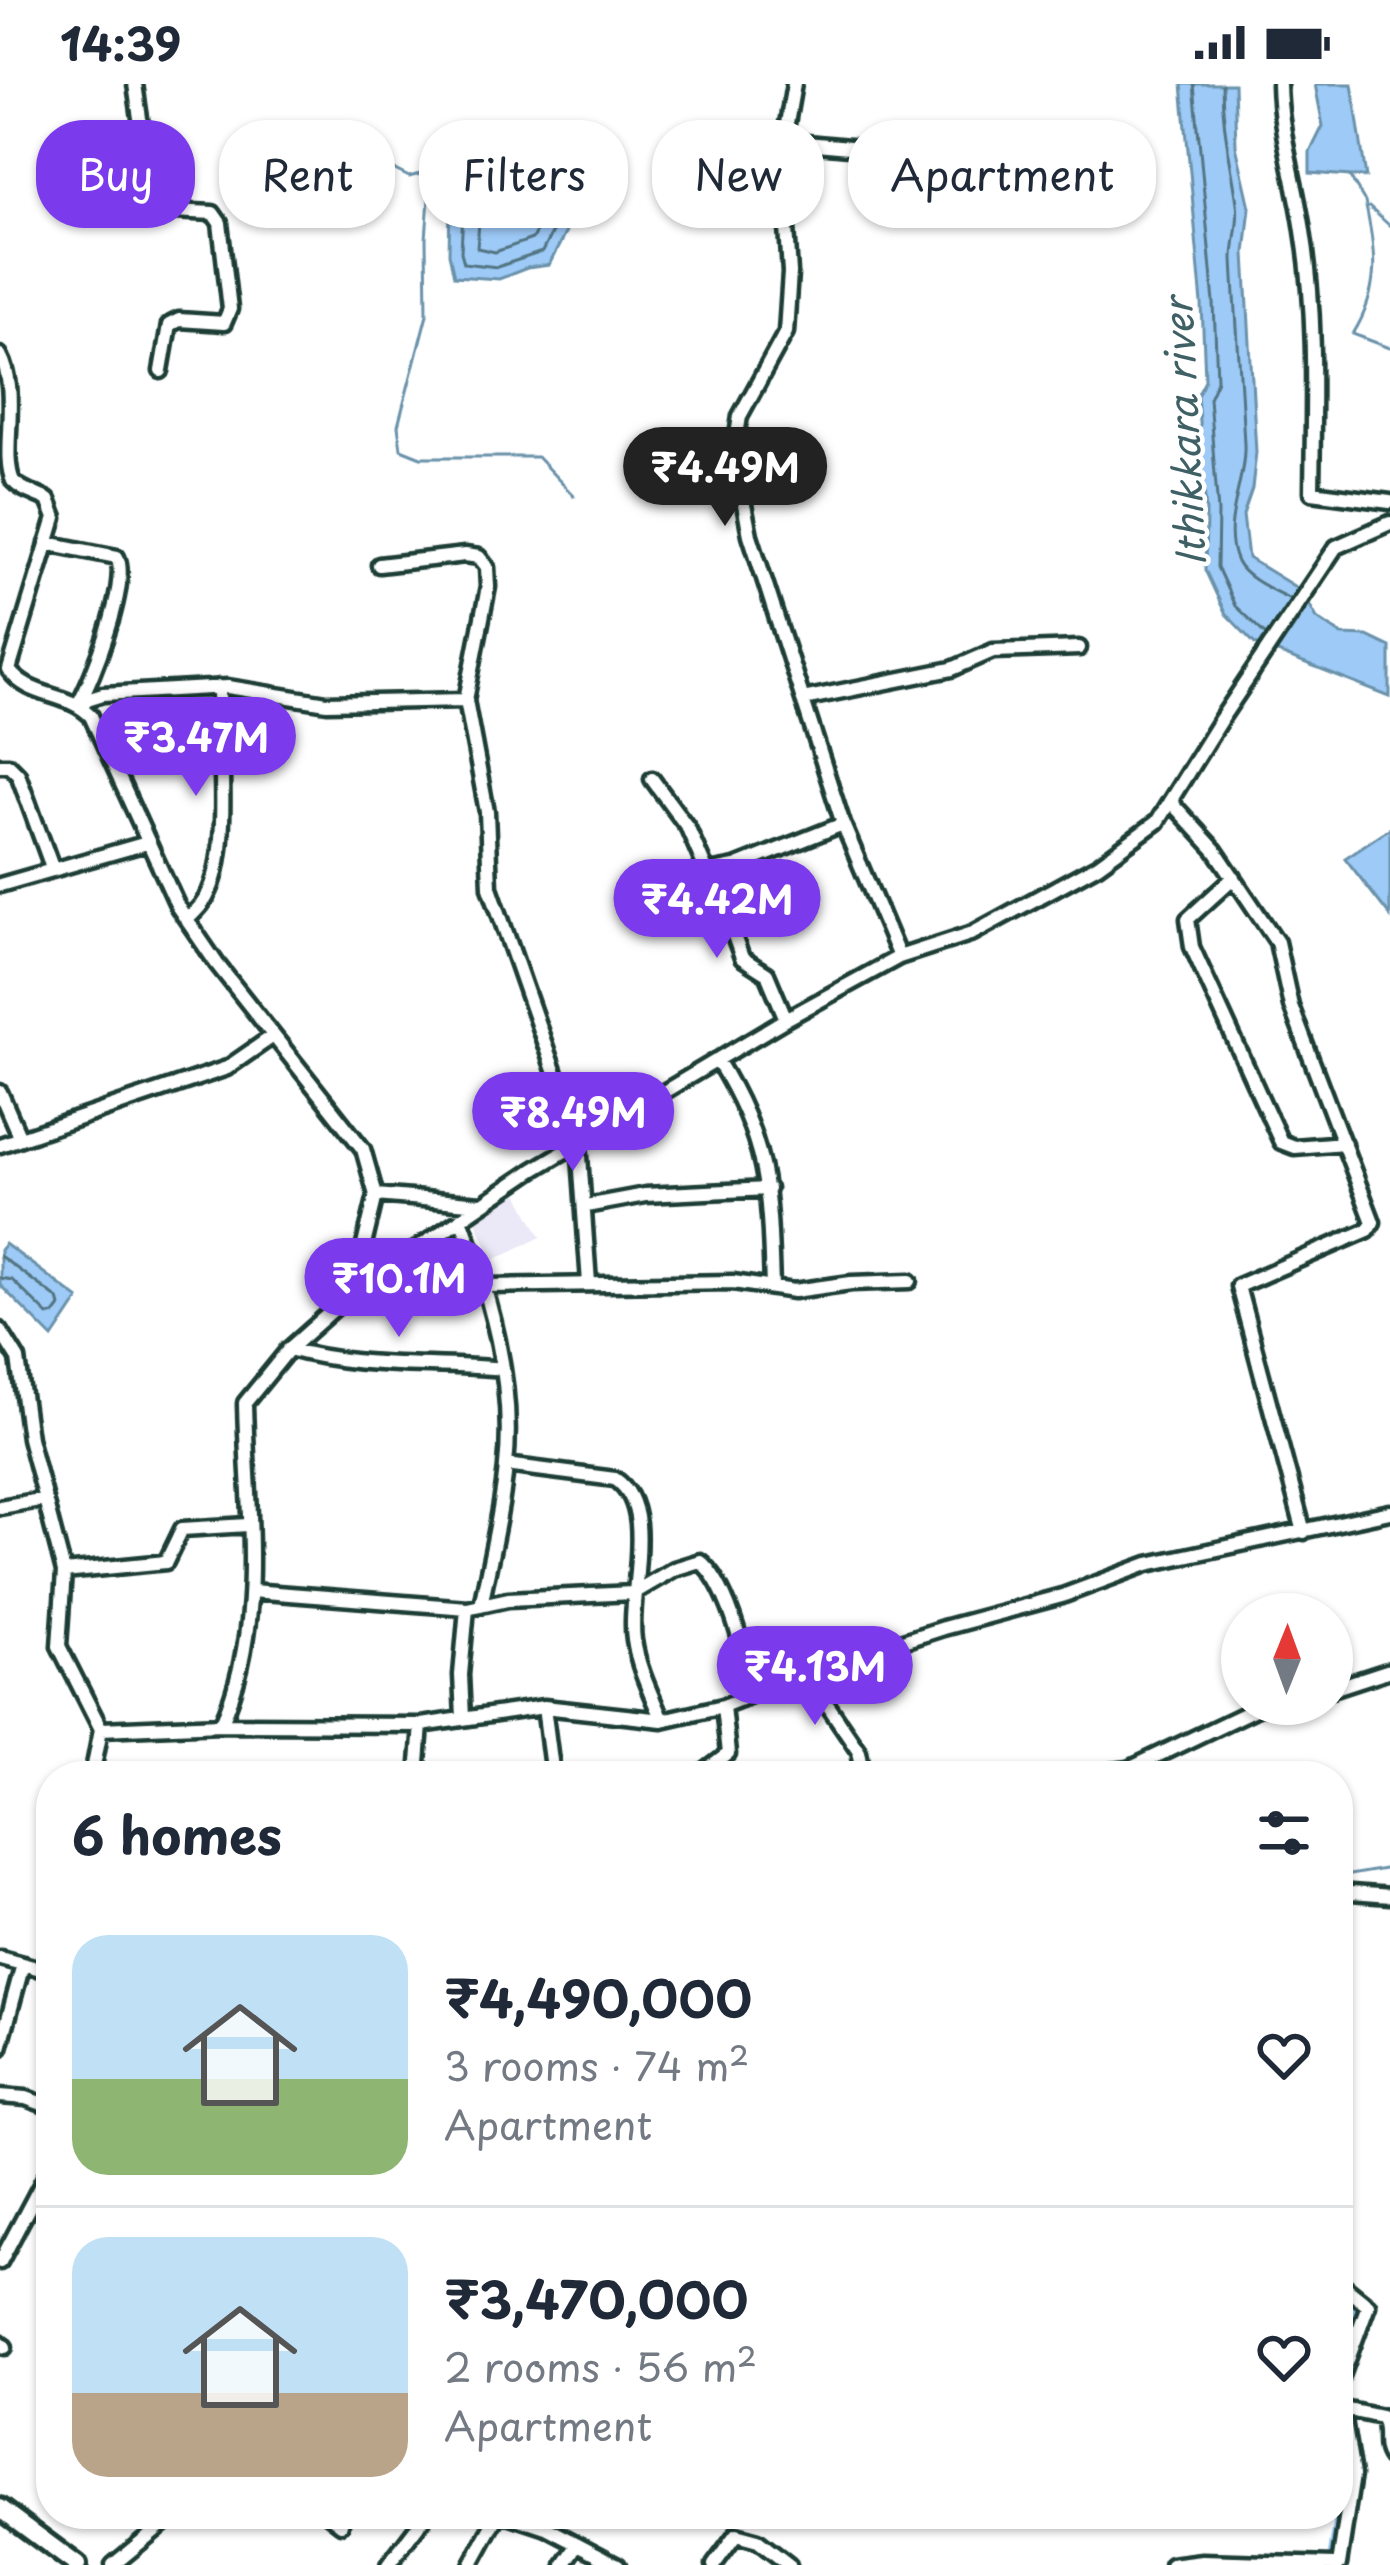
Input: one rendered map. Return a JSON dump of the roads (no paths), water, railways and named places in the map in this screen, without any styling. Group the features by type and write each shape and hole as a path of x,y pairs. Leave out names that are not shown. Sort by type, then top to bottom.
{"highway":[{"path":"0,2508 77,2565"}],"street":[{"path":"136,84 141,125 166,204 173,211 202,210 217,217 230,309 224,323 179,320 169,325 161,371"},
{"path":"788,120 794,84"},
{"path":"1280,84 1280,126 1303,230 1313,320 1312,492 1390,502"},
{"path":"788,228 786,332 740,416 734,455 750,536 843,824 899,957"},
{"path":"0,356 9,377 6,481 51,504 55,518 4,664 26,688 79,705 91,716 187,920 363,1149 376,1195 352,1292"},
{"path":"220,1724 238,1687 251,1591 245,1403 289,1349 352,1292 579,1142 786,1018 899,957 974,933 1098,865 1157,822 1336,547 1390,523"},
{"path":"47,543 117,557 122,570 79,705"},
{"path":"379,566 465,555 478,557 487,567 488,587 466,700 487,812 490,886 579,1142 589,1282"},
{"path":"803,699 952,669 993,651 1079,648"},
{"path":"79,705 103,694 219,688 250,688 327,703 466,700"},
{"path":"187,920 211,890 219,856 219,688"},
{"path":"0,765 9,765 18,774 53,870"},
{"path":"652,779 679,813 709,872 742,958 767,974 786,1018"},
{"path":"1170,801 1234,877 1276,942 1291,1006 1371,1214 1372,1227 1238,1286 1304,1532"},
{"path":"649,889 789,848 843,824"},
{"path":"0,885 147,843"},
{"path":"1234,877 1188,919 1192,946 1281,1142 1294,1147 1344,1142"},
{"path":"0,1145 226,1068 273,1036"},
{"path":"717,1060 751,1120 768,1189 772,1288"},
{"path":"0,1092 20,1138"},
{"path":"586,1207 645,1195 768,1189"},
{"path":"376,1195 482,1204"},
{"path":"461,1218 485,1286 507,1395 506,1466 461,1675 463,1718"},
{"path":"485,1286 733,1282 794,1291 851,1282 910,1281"},
{"path":"0,1330 18,1359 29,1438 64,1572 59,1646 100,1729 95,1761"},
{"path":"289,1349 366,1364 502,1369"},
{"path":"506,1466 620,1481 630,1497 638,1531 633,1593 637,1658 662,1720"},
{"path":"0,1508 45,1499"},
{"path":"100,1729 421,1725 544,1707 662,1720 722,1706 806,1673 943,1628 1062,1596 1148,1564 1390,1512"},
{"path":"64,1572 166,1562 182,1529 248,1526"},
{"path":"251,1591 474,1606 633,1593 694,1561 706,1565 734,1624 754,1694"},
{"path":"1353,1682 1390,1670"},
{"path":"806,1673 859,1751 861,1761"},
{"path":"719,1761 728,1754 722,1706"},
{"path":"544,1707 551,1761"},
{"path":"418,1761 421,1725"},
{"path":"1146,1761 1221,1725"},
{"path":"1353,1893 1390,1897"},
{"path":"0,1958 36,1966"},
{"path":"0,2048 23,1964"},
{"path":"0,2096 36,2102"},
{"path":"0,2264 36,2195"},
{"path":"1353,2293 1368,2305 1353,2345"},
{"path":"1353,2332 1357,2334"},
{"path":"1353,2412 1381,2417 1384,2450 1390,2458"},
{"path":"113,2565 157,2529"},
{"path":"388,2565 416,2529"},
{"path":"471,2565 493,2529"},
{"path":"540,2529 618,2565"},
{"path":"1171,2565 1202,2561 1337,2565 1343,2529"},
{"path":"714,2565 736,2535 758,2542 788,2565"},
{"path":"564,2565 578,2544"}],"water":[{"path":"1182,84 1234,84 1236,146 1250,207 1245,253 1256,452 1243,515 1248,558 1302,591 1317,618 1342,635 1367,636 1390,647 1390,697 1255,644 1225,613 1205,570 1206,513 1197,395 1205,380 1202,304"},
{"path":"1315,84 1352,84 1366,177 1310,173 1310,152 1323,126"},
{"path":"450,228 568,228 549,265 499,279 454,276"},
{"path":"1390,828 1390,916 1345,858"},
{"path":"5,1244 79,1299 53,1338 0,1285 0,1250"}],"waterway":[{"path":"395,170 409,177 431,171 427,314 398,426 401,449 421,457 537,457 574,496"},
{"path":"1350,177 1364,200"},
{"path":"1365,202 1374,270 1368,301 1353,334 1390,348"},
{"path":"1369,207 1390,226"},
{"path":"1353,1688 1376,1681"},
{"path":"1160,1761 1170,1756"},
{"path":"1353,1874 1390,1868"},
{"path":"1353,2304 1353,2312"},
{"path":"1331,2565 1337,2529"}],"water label":[{"name":"Ithikkara river","path":"1185,432"}]}
